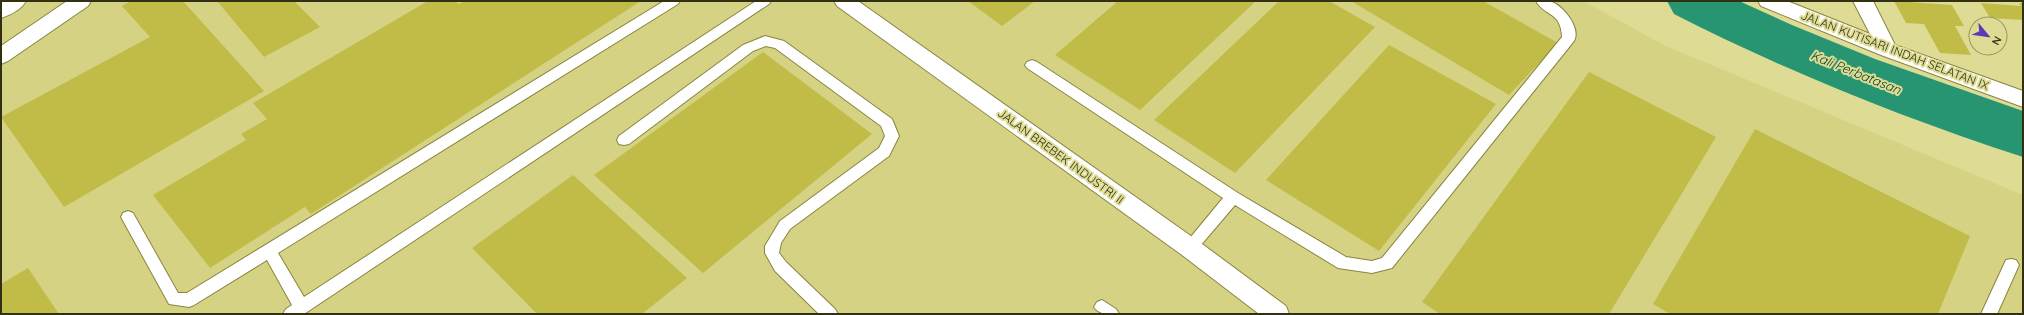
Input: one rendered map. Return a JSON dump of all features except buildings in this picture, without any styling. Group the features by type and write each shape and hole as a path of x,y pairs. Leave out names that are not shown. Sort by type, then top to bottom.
{"main road":[{"path":"1,11 16,1"},
{"path":"1,56 81,1"},
{"name":"JALAN BREBEK INDUSTRI II","path":"844,1 1190,248 1277,314"},
{"name":"JALAN KUTISARI INDAH SELATAN IX","path":"1768,1 1888,50 2023,99"},
{"path":"1863,1 1888,50"}],"lane":[{"path":"128,217 174,299 189,300 674,1"},
{"path":"269,251 297,310 765,1"},
{"path":"1032,65 1233,197 1343,263 1372,267 1388,263 1569,38 1569,26 1558,12 1542,1"},
{"path":"624,140 748,48 765,42 778,44 887,123 892,136 884,152 786,225 774,242 772,254 780,266 830,314"},
{"path":"1190,248 1233,197"},
{"path":"1989,314 2011,265"}],"shaded area":[{"path":"1,1 1583,1 1666,46 2023,195 2023,314 1,314"}],"waterway":[{"name":"Kali Perbatasan","path":"1693,1 1733,21 1855,74 2023,134"}]}
